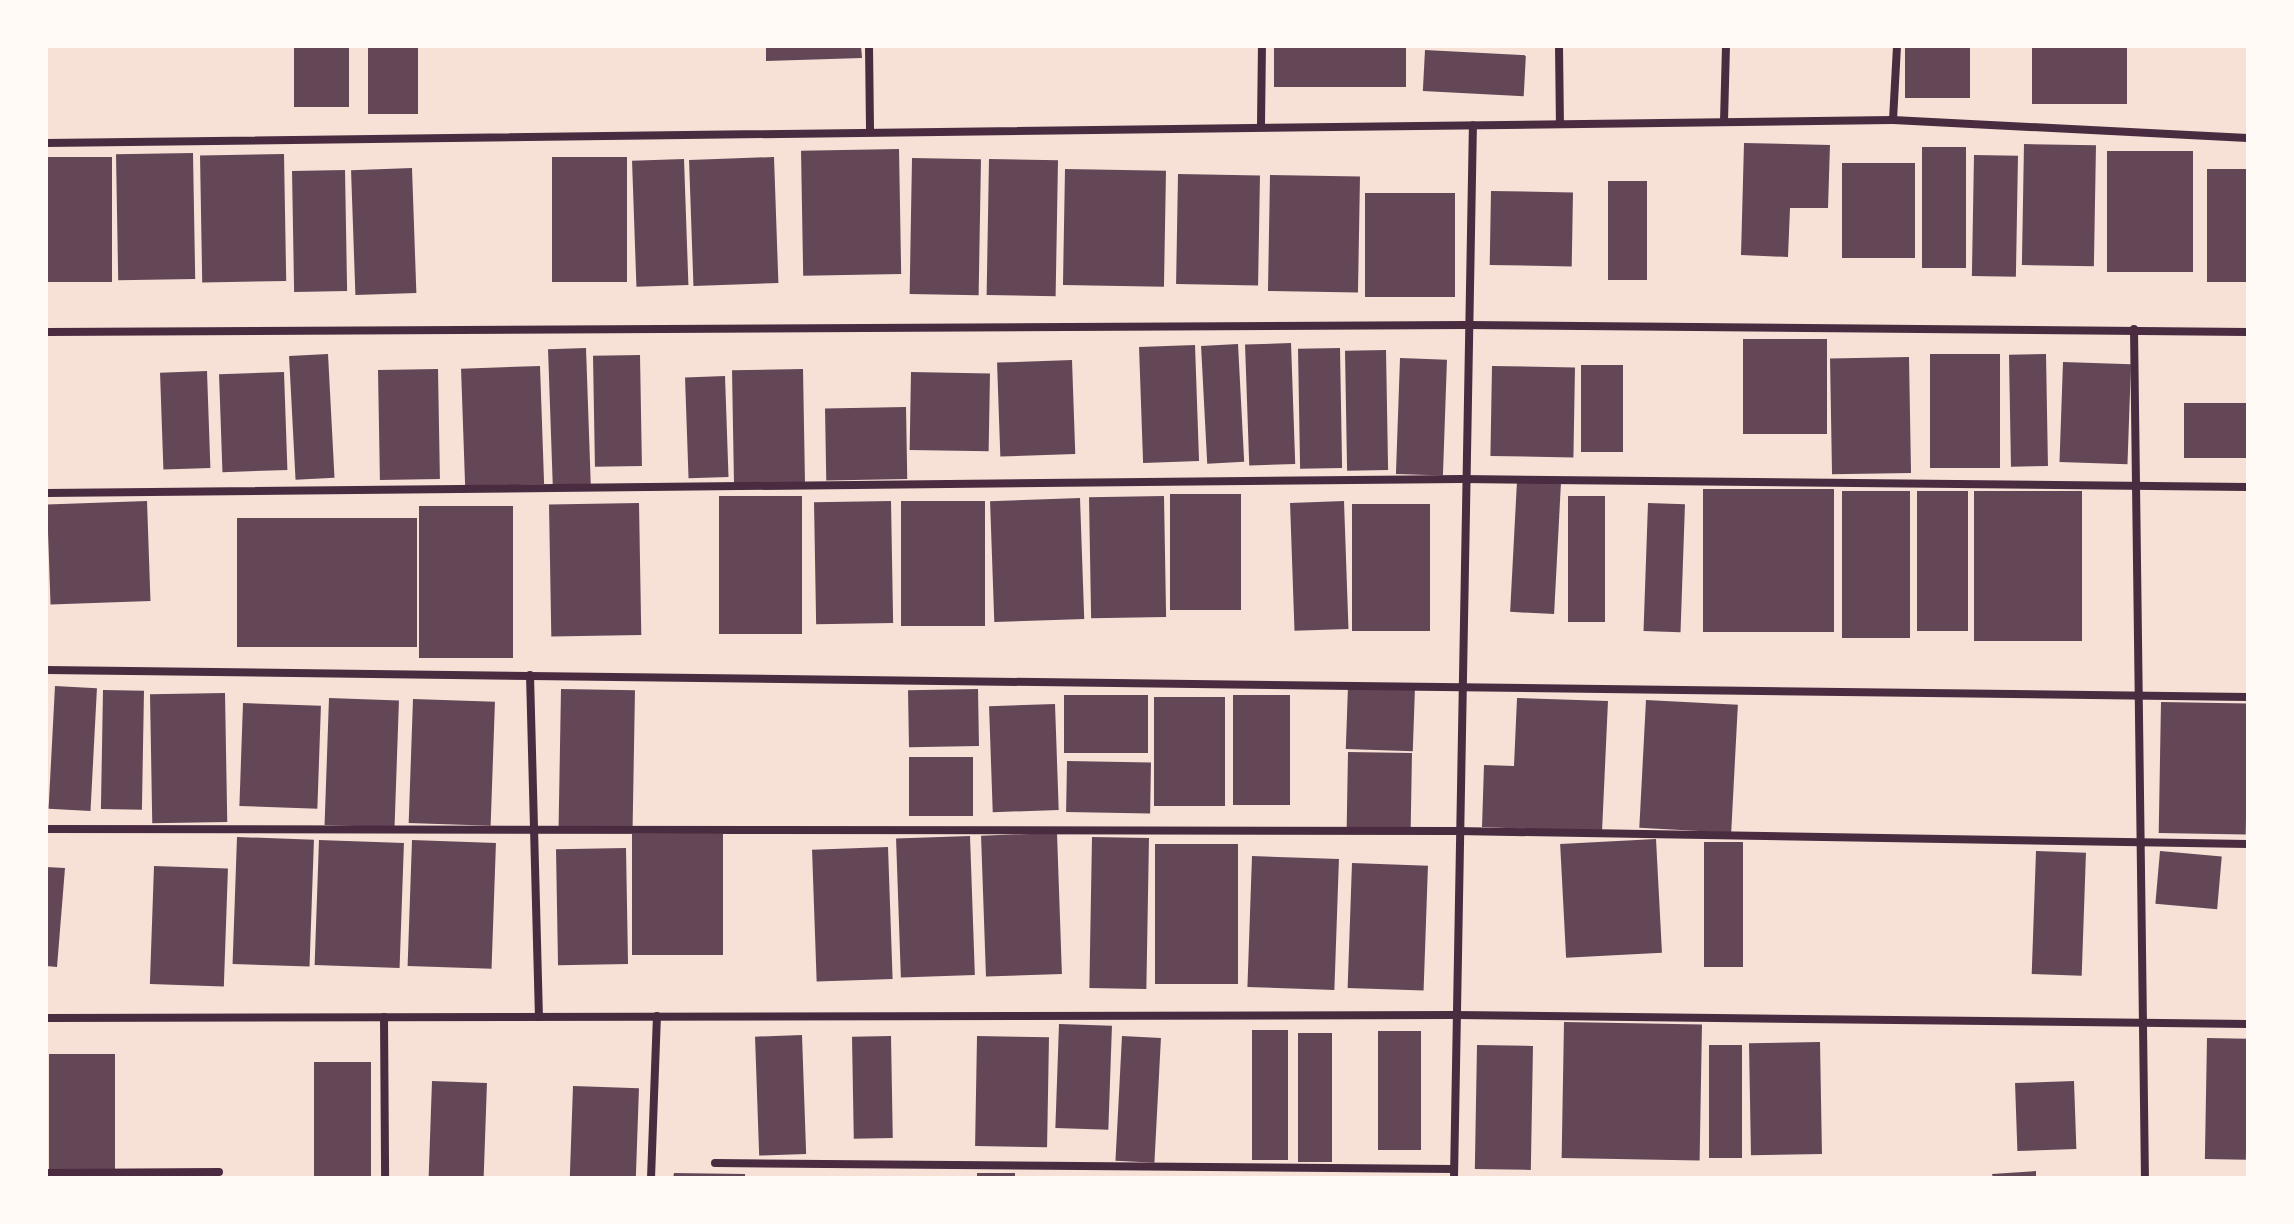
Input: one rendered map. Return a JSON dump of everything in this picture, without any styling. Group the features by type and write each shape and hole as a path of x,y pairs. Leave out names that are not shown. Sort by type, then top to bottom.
{"street":[{"path":"869,46 870,131"},
{"path":"1261,125 1262,46"},
{"path":"1559,46 1560,124"},
{"path":"1724,122 1726,46"},
{"path":"1893,120 1897,46"},
{"path":"46,143 1261,125 1893,120 2248,138"},
{"path":"715,1163 1454,1174 1458,683 1473,125"},
{"path":"46,332 1467,325 2248,332"},
{"path":"2134,329 2142,695 2145,1178"},
{"path":"46,493 1462,479 2137,482 2248,487"},
{"path":"46,670 1458,683 2248,697"},
{"path":"530,675 539,1017"},
{"path":"46,829 1456,831 2141,847 2248,844"},
{"path":"46,1018 1455,1015 2248,1024"},
{"path":"651,1178 657,1016"},
{"path":"384,1017 385,1178"},
{"path":"46,1173 219,1172"}],"building":[{"path":"294,46 349,46 349,107 294,107"},
{"path":"368,46 418,46 418,114 368,114"},
{"path":"766,46 861,46 862,58 766,61"},
{"path":"1274,46 1406,46 1406,87 1274,87"},
{"path":"1905,46 1970,46 1970,98 1905,98"},
{"path":"2032,46 2127,46 2127,104 2032,104"},
{"path":"1425,50 1526,55 1524,96 1423,91"},
{"path":"1744,143 1830,145 1828,208 1790,208 1788,257 1741,255"},
{"path":"2024,144 2096,145 2094,266 2022,265"},
{"path":"1922,147 1966,147 1966,268 1922,268"},
{"path":"899,149 901,274 803,276 801,151"},
{"path":"2107,151 2193,151 2193,272 2107,272"},
{"path":"193,153 195,279 118,280 116,154"},
{"path":"284,154 286,281 202,282 200,155"},
{"path":"1974,155 2018,156 2016,277 1972,276"},
{"path":"46,157 112,157 112,282 46,282"},
{"path":"552,157 627,157 627,282 552,282"},
{"path":"774,157 778,283 693,286 689,160"},
{"path":"912,158 981,159 979,295 910,294"},
{"path":"684,159 688,285 636,287 632,161"},
{"path":"989,159 1058,160 1056,296 987,295"},
{"path":"1842,163 1915,163 1915,258 1842,258"},
{"path":"412,168 416,293 355,295 351,170"},
{"path":"1065,169 1166,171 1164,287 1063,285"},
{"path":"2207,169 2248,169 2248,282 2207,282"},
{"path":"345,170 347,291 294,292 292,171"},
{"path":"1178,174 1260,175 1258,285 1176,284"},
{"path":"1270,175 1360,177 1358,293 1268,291"},
{"path":"1608,181 1647,181 1647,280 1608,280"},
{"path":"1491,191 1573,192 1572,266 1490,265"},
{"path":"1365,193 1455,193 1455,297 1365,297"},
{"path":"1743,339 1827,339 1827,434 1743,434"},
{"path":"1291,343 1295,464 1249,466 1245,345"},
{"path":"1238,344 1244,462 1207,464 1201,346"},
{"path":"1195,345 1199,461 1143,463 1139,347"},
{"path":"586,348 591,486 553,487 548,349"},
{"path":"1340,348 1342,468 1300,469 1298,349"},
{"path":"1386,350 1388,470 1347,471 1345,351"},
{"path":"328,354 334,478 296,480 289,356"},
{"path":"1930,354 2000,354 2000,468 1930,468"},
{"path":"2046,354 2048,466 2011,467 2009,355"},
{"path":"640,355 642,466 595,467 593,356"},
{"path":"1909,357 1911,473 1832,474 1830,358"},
{"path":"1400,358 1447,360 1443,476 1396,474"},
{"path":"1072,360 1075,454 1000,457 997,363"},
{"path":"2063,362 2131,364 2127,464 2060,462"},
{"path":"1581,365 1623,365 1623,452 1581,452"},
{"path":"540,366 544,484 465,487 461,369"},
{"path":"1492,366 1575,367 1573,457 1490,456"},
{"path":"438,369 440,479 380,480 378,370"},
{"path":"803,369 805,482 734,483 732,370"},
{"path":"207,371 210,468 163,470 160,373"},
{"path":"284,372 287,470 222,472 219,374"},
{"path":"911,372 990,373 989,451 910,450"},
{"path":"725,376 729,477 689,478 685,377"},
{"path":"2184,403 2248,403 2248,458 2184,458"},
{"path":"906,407 907,479 826,480 825,408"},
{"path":"1517,481 1561,483 1554,614 1510,612"},
{"path":"1703,489 1834,489 1834,632 1703,632"},
{"path":"1842,491 1910,491 1910,638 1842,638"},
{"path":"1917,491 1968,491 1968,631 1917,631"},
{"path":"1974,491 2082,491 2082,641 1974,641"},
{"path":"1170,494 1241,494 1241,610 1170,610"},
{"path":"719,496 802,496 802,634 719,634"},
{"path":"1164,496 1166,617 1091,618 1089,497"},
{"path":"1568,496 1605,496 1605,622 1568,622"},
{"path":"1080,498 1084,619 994,622 990,501"},
{"path":"147,501 150,601 51,604 47,504"},
{"path":"891,501 893,623 816,624 814,502"},
{"path":"901,501 985,501 985,626 901,626"},
{"path":"1344,501 1348,629 1295,631 1290,503"},
{"path":"639,503 641,635 551,637 549,505"},
{"path":"1648,503 1685,504 1681,632 1644,631"},
{"path":"1352,504 1430,504 1430,631 1352,631"},
{"path":"419,506 513,506 513,658 419,658"},
{"path":"237,518 417,518 417,647 237,647"},
{"path":"55,686 97,688 91,811 49,809"},
{"path":"1348,686 1415,688 1413,751 1346,749"},
{"path":"561,689 635,690 633,827 559,826"},
{"path":"978,689 979,746 909,747 908,690"},
{"path":"103,690 144,691 142,810 101,809"},
{"path":"225,693 227,822 152,823 150,694"},
{"path":"1064,695 1148,695 1148,753 1064,753"},
{"path":"1233,695 1290,695 1290,805 1233,805"},
{"path":"1154,697 1225,697 1225,806 1154,806"},
{"path":"329,698 399,700 395,827 325,825"},
{"path":"1517,698 1608,701 1602,832 1482,827 1484,765 1514,766"},
{"path":"413,699 495,702 491,826 409,823"},
{"path":"1646,700 1738,705 1731,833 1639,828"},
{"path":"2161,702 2248,704 2246,834 2159,833"},
{"path":"243,703 321,706 317,809 239,806"},
{"path":"1055,704 1059,810 993,812 989,706"},
{"path":"1348,752 1412,753 1411,829 1347,828"},
{"path":"909,757 973,757 973,816 909,816"},
{"path":"1067,761 1151,762 1150,813 1066,812"},
{"path":"1057,833 1062,974 986,977 981,836"},
{"path":"632,834 723,834 723,955 632,955"},
{"path":"970,836 975,975 901,977 896,839"},
{"path":"237,837 314,840 310,967 233,964"},
{"path":"1092,837 1149,838 1146,989 1089,988"},
{"path":"1656,839 1662,953 1566,958 1560,844"},
{"path":"319,840 404,843 400,968 315,965"},
{"path":"412,840 496,843 492,969 408,966"},
{"path":"1704,842 1743,842 1743,967 1704,967"},
{"path":"1155,844 1238,844 1238,984 1155,984"},
{"path":"888,847 893,979 817,982 812,850"},
{"path":"626,848 628,964 558,965 556,849"},
{"path":"2036,851 2086,853 2082,976 2032,974"},
{"path":"2160,851 2222,856 2217,909 2155,904"},
{"path":"1252,856 1339,859 1334,990 1247,987"},
{"path":"1352,863 1428,866 1424,991 1348,988"},
{"path":"154,866 228,869 224,987 150,984"},
{"path":"46,867 65,868 57,967 46,966"},
{"path":"1564,1022 1702,1024 1700,1160 1562,1158"},
{"path":"1059,1024 1112,1026 1108,1130 1055,1128"},
{"path":"1252,1030 1288,1030 1288,1160 1252,1160"},
{"path":"1378,1031 1421,1031 1421,1150 1378,1150"},
{"path":"1298,1033 1332,1033 1332,1162 1298,1162"},
{"path":"802,1035 806,1154 759,1156 755,1037"},
{"path":"891,1036 893,1138 854,1139 852,1037"},
{"path":"977,1036 1049,1037 1047,1147 975,1146"},
{"path":"1122,1036 1161,1038 1154,1163 1115,1161"},
{"path":"2207,1038 2248,1039 2246,1160 2205,1159"},
{"path":"1820,1042 1822,1154 1751,1155 1749,1043"},
{"path":"1477,1045 1533,1046 1531,1170 1475,1169"},
{"path":"1709,1045 1742,1045 1742,1158 1709,1158"},
{"path":"49,1054 115,1054 115,1169 49,1169"},
{"path":"314,1062 371,1062 371,1178 314,1178"},
{"path":"432,1081 487,1083 484,1178 429,1178"},
{"path":"2074,1081 2076,1149 2017,1151 2015,1083"},
{"path":"573,1086 639,1088 636,1178 570,1178"},
{"path":"2036,1171 2036,1178 1993,1178 1992,1174"},
{"path":"674,1173 745,1174 745,1178 673,1178"},
{"path":"977,1173 1015,1173 1015,1178 977,1178"}]}
